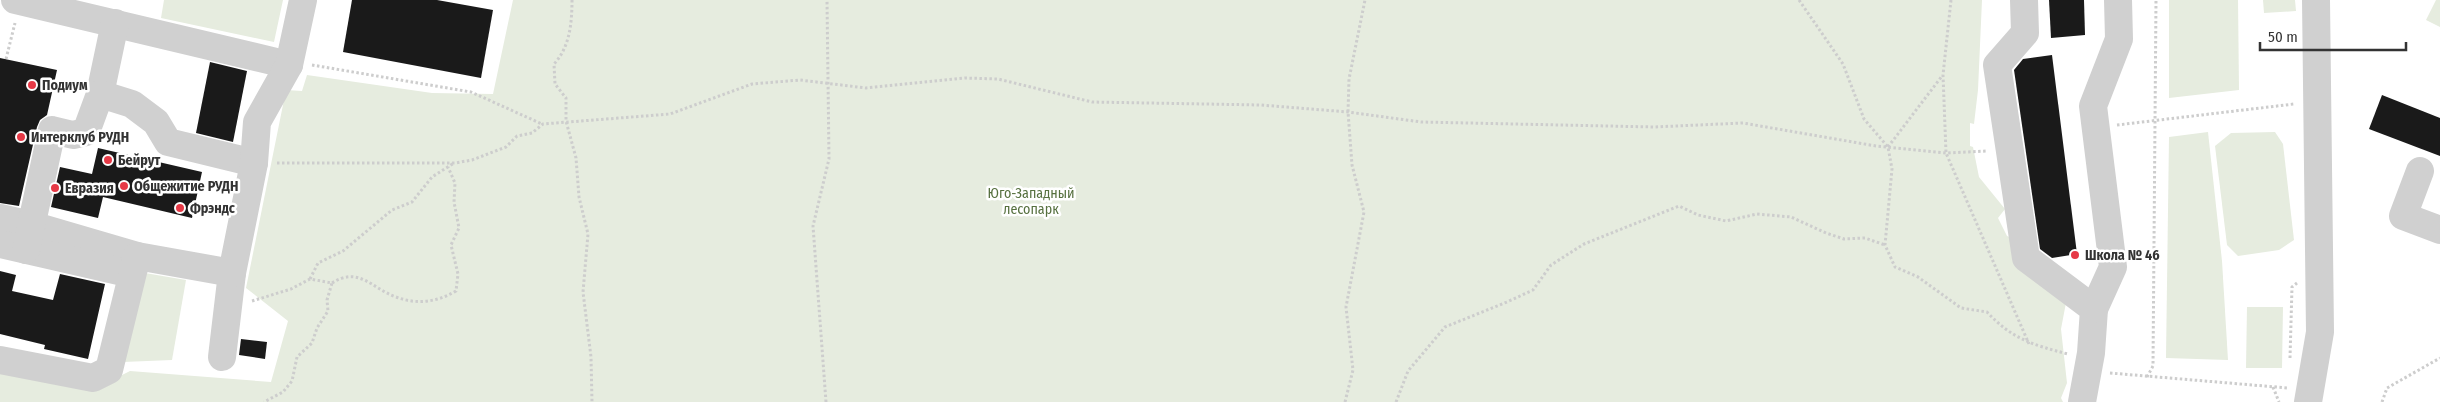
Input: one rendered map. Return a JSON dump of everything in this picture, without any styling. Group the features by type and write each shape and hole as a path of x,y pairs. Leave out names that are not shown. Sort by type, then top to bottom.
{"lane":[{"path":"15,0 289,65"},
{"path":"222,357 232,273 254,163 257,122 289,65 303,0"},
{"path":"2024,0 2025,32 1997,65 2026,258 2094,309"},
{"path":"2082,402 2088,370 2094,309 2113,267 2093,106 2119,39 2118,0"},
{"path":"2300,395 2320,332 2316,0"},
{"path":"28,238 52,130 73,135 86,132 100,94 114,24"},
{"path":"100,94 132,104 156,122 168,142 254,163"},
{"path":"2420,171 2403,216 2440,230"},
{"path":"0,218 28,238 135,265 232,273"},
{"path":"0,244 28,238"},
{"path":"0,360 93,378 109,370 135,265"}],"path":[{"path":"572,0 572,19 563,54 554,64 555,84 566,98 566,121 576,158 579,197 588,234 583,292 591,357 592,402"},
{"path":"826,402 813,226 829,159 828,0"},
{"path":"1345,402 1353,370 1346,307 1364,212 1352,164 1348,112 1349,79 1365,0"},
{"path":"1800,0 1844,64 1864,119 1888,147 1892,169 1885,245 1895,267 1918,277 1961,308 1987,312 2002,328 2030,344 2075,356 2088,370 2147,377 2272,387 2300,395"},
{"path":"1951,0 1943,75 1946,153 2030,344"},
{"path":"2147,377 2153,366 2156,0"},
{"path":"6,59 12,36"},
{"path":"289,65 323,66 470,92 543,124 670,114 752,84 800,80 866,88 965,78 998,79 1092,102 1261,105 1348,112 1421,122 1654,127 1743,123 1888,147 1946,153 1970,153"},
{"path":"1888,147 1943,75"},
{"path":"2096,128 2318,102"},
{"path":"254,163 455,163 472,160 506,147 517,136 532,133 543,124"},
{"path":"310,279 318,263 343,251 392,210 412,202 432,177 455,163"},
{"path":"264,402 283,392 292,381 297,357 312,343 317,328 328,310 327,300 332,283 343,276 363,278 396,297 424,303 443,298 456,291 458,274 451,245 459,228 454,202 456,183 448,167"},
{"path":"1396,402 1408,371 1445,327 1533,290 1551,265 1584,244 1678,206 1698,214 1726,221 1757,214 1791,217 1826,234 1844,239 1865,238 1885,245"},
{"path":"256,302 310,279 332,283"},
{"path":"2382,402 2387,388 2440,358"},
{"path":"2272,387 2278,402"}],"green space":[{"path":"164,0 283,0 274,42 161,18"},
{"name":"Юго-Западный лесопарк","path":"513,0 1982,0 1978,90 1974,124 1970,123 1970,146 1973,147 1979,177 2005,209 1998,218 2007,236 2017,240 2069,287 2061,329 2067,383 2061,398 2063,402 0,402 0,364 118,377 130,371 271,382 288,321 246,288 286,90 302,91 307,75 432,93 493,94"},
{"path":"2169,0 2238,0 2239,90 2169,98"},
{"path":"2263,0 2295,0 2296,11 2264,13"},
{"path":"2436,0 2440,0 2440,27 2426,20"},
{"path":"2208,132 2222,261 2228,360 2166,358 2169,137"},
{"path":"2275,132 2283,144 2294,240 2279,250 2238,256 2227,245 2215,146 2231,133"},
{"path":"145,273 186,280 172,360 123,362"},
{"path":"2247,307 2283,307 2282,368 2246,368"}],"building":[{"path":"352,0 437,0 493,10 481,78 343,52"},
{"path":"2049,0 2084,0 2085,35 2051,38"},
{"path":"2052,55 2077,254 2052,258 2040,249 2014,70 2023,59"},
{"name":"Интерклуб РУДН","path":"0,58 57,70 47,115 40,120 37,127 19,206 0,203"},
{"path":"210,62 247,71 233,142 196,133"},
{"path":"2382,95 2440,118 2440,156 2369,129"},
{"name":"Общежитие РУДН","path":"98,148 202,172 192,218 103,197 98,218 51,207 60,167 92,174"},
{"path":"0,271 16,275 12,291 53,300 60,274 105,284 88,359 44,349 45,345 0,334"},
{"path":"241,339 267,342 265,359 239,355"}],"place":[{"name":"Подиум","path":"32,85"},
{"name":"Интерклуб РУДН","path":"21,137"},
{"name":"Бейрут","path":"108,160"},
{"name":"Общежитие РУДН","path":"124,186"},
{"name":"Евразия","path":"55,188"},
{"name":"Фрэндс","path":"180,208"},
{"name":"Школа № 46","path":"2075,255"}]}
